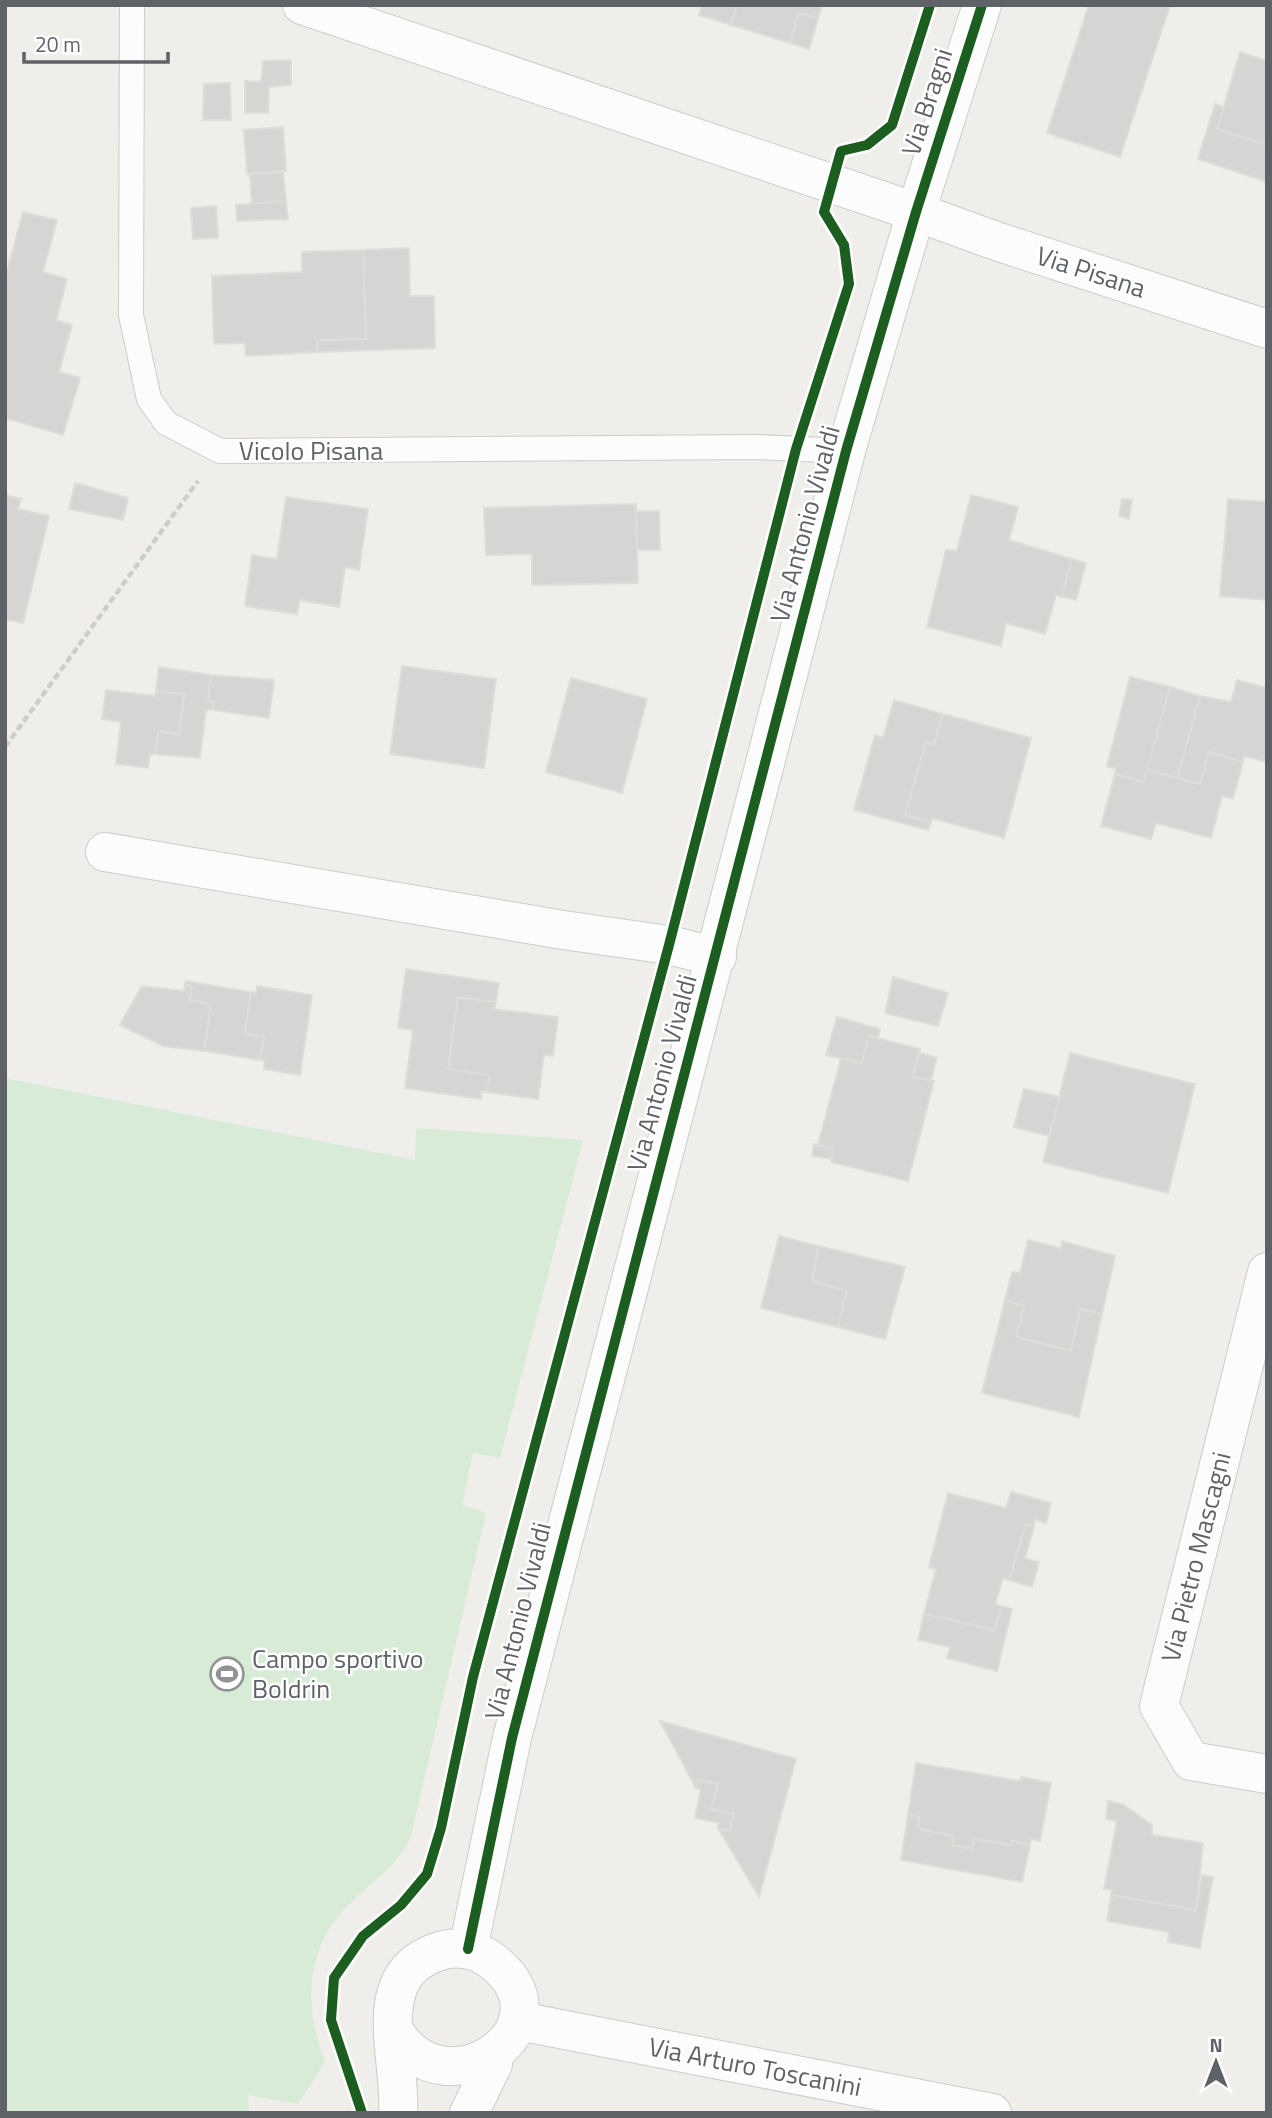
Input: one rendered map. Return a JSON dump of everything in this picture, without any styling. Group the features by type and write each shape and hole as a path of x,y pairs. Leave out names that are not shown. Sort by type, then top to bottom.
{"street":[{"path":"302,5 916,212"},
{"name":"Via Bragni","path":"916,212 982,5"},
{"name":"Via Pisana","path":"916,212 1267,329"},
{"name":"Via Antonio Vivaldi","path":"468,1949 512,1738 612,1344 717,957 846,451 916,212"},
{"name":"Via Antonio Vivaldi","path":"105,852 563,930 669,945 717,957"},
{"name":"Via Pietro Mascagni","path":"1267,1272 1159,1706 1191,1762 1267,1774"},
{"path":"398,2113 391,2009 396,1988 408,1969 425,1956 446,1948 468,1949 486,1956 502,1968 513,1984 519,2002 519,2021 505,2052 493,2064 469,2113"},
{"name":"Via Arturo Toscanini","path":"519,2021 992,2113"},
{"path":"394,2031 403,2049 417,2063 435,2072 455,2076 475,2072 493,2064"}],"lane":[{"name":"Vicolo Pisana","path":"132,5 131,315 149,399 166,424 220,452 759,447 846,451"}],"path":[{"path":"5,747 220,452"}],"green space":[{"name":"Campo sportivo Boldrin","path":"5,1078 415,1160 416,1128 583,1140 500,1458 473,1453 462,1505 486,1513 411,1836 389,1868 343,1911 321,1946 315,1964 312,2003 318,2043 325,2062 298,2104 248,2095 249,2113 5,2113"}],"building":[{"path":"702,5 737,5 731,25 699,15"},
{"path":"737,5 822,5 818,19 799,13 790,43 731,25"},
{"path":"1089,5 1170,5 1120,157 1047,133"},
{"path":"799,13 818,19 809,49 790,43"},
{"path":"1240,52 1267,61 1267,145 1217,129"},
{"path":"291,60 291,85 269,87 268,113 245,113 245,81 261,82 263,61"},
{"path":"230,83 231,120 203,120 204,84"},
{"path":"1215,104 1224,107 1217,129 1267,145 1267,182 1198,159"},
{"path":"283,127 286,171 247,174 244,130"},
{"path":"283,172 286,201 252,204 250,174"},
{"path":"286,201 288,219 237,221 236,205"},
{"path":"216,206 218,238 193,239 191,208"},
{"path":"23,212 57,220 43,272 67,279 56,320 72,325 59,372 80,378 63,435 5,418 5,279"},
{"path":"409,248 410,296 434,296 435,348 317,352 317,340 366,339 363,250"},
{"path":"363,250 366,339 317,340 317,352 246,356 245,343 214,344 212,276 302,272 302,252"},
{"path":"75,483 128,498 123,520 69,509"},
{"path":"5,495 21,499 18,509 49,516 23,623 5,619"},
{"path":"971,495 1018,507 1009,540 1072,559 1062,597 1056,595 1045,634 1006,623 1001,646 927,627 946,550 957,551"},
{"path":"286,497 368,509 359,570 345,567 339,607 300,600 297,614 245,606 252,555 277,559"},
{"path":"1122,499 1132,500 1129,519 1119,516"},
{"path":"1228,499 1267,502 1267,600 1220,596"},
{"path":"636,504 638,583 532,585 532,554 486,555 484,508"},
{"path":"636,511 659,511 660,550 637,550"},
{"path":"1072,559 1086,563 1076,600 1062,597"},
{"path":"402,666 496,679 484,768 390,754"},
{"path":"159,667 211,675 208,701 214,702 213,710 206,710 200,758 155,754 158,731 179,734 184,694 156,691"},
{"path":"211,675 274,680 269,718 213,710 214,702 208,701"},
{"path":"1130,677 1170,687 1144,782 1115,774 1116,769 1107,766"},
{"path":"571,678 647,699 622,793 546,772"},
{"path":"1237,680 1267,688 1267,762 1244,756 1243,762 1209,752 1200,784 1177,778 1200,696 1231,702"},
{"path":"1170,687 1200,696 1177,778 1147,770"},
{"path":"106,690 155,696 156,691 184,694 179,734 158,731 155,754 150,754 148,768 116,764 121,722 102,719"},
{"path":"894,700 943,714 934,744 926,742 905,815 931,822 928,830 854,810 875,735 883,738"},
{"path":"943,714 1031,738 1004,838 932,818 931,822 905,815 926,742 934,744"},
{"path":"1209,752 1243,762 1233,799 1222,796 1211,838 1156,823 1151,839 1101,826 1115,774 1144,782 1147,770 1200,784"},
{"path":"406,969 499,983 496,1002 458,997 448,1069 490,1075 487,1092 481,1092 481,1099 405,1088 413,1030 398,1028"},
{"path":"893,977 948,993 938,1026 885,1013"},
{"path":"186,981 251,992 245,1034 264,1037 260,1060 204,1051 211,1004 189,1000 192,986 185,985"},
{"path":"185,985 192,986 189,1000 211,1004 204,1051 163,1046 120,1025 142,986 184,991"},
{"path":"257,986 312,995 300,1075 264,1069 265,1061 260,1060 264,1037 245,1034 251,992 256,993"},
{"path":"458,997 496,1002 494,1009 558,1017 553,1056 544,1055 538,1099 487,1092 490,1075 448,1069"},
{"path":"837,1017 880,1029 878,1038 869,1036 862,1063 826,1055"},
{"path":"869,1036 920,1049 913,1077 934,1081 908,1181 831,1162 833,1149 818,1145 841,1058 862,1063"},
{"path":"919,1053 937,1058 931,1080 913,1077"},
{"path":"1070,1053 1195,1084 1168,1193 1043,1162"},
{"path":"1024,1089 1060,1097 1049,1136 1014,1127"},
{"path":"814,1144 833,1149 832,1159 812,1156"},
{"path":"779,1236 819,1246 812,1281 847,1291 838,1327 761,1308"},
{"path":"1028,1240 1061,1248 1062,1241 1115,1256 1102,1314 1080,1309 1071,1351 1016,1337 1024,1306 1005,1300 1012,1272 1020,1273"},
{"path":"819,1246 905,1267 885,1339 838,1327 847,1291 812,1281"},
{"path":"1005,1300 1024,1306 1016,1337 1071,1351 1080,1309 1102,1314 1079,1417 982,1393"},
{"path":"1011,1492 1051,1503 1046,1523 1035,1520 1034,1527 1026,1524 1009,1580 1003,1578 995,1604 1002,1606 994,1630 924,1614 936,1569 929,1567 948,1493 1006,1508"},
{"path":"1026,1524 1034,1527 1025,1558 1039,1562 1032,1587 1009,1580"},
{"path":"1002,1606 1012,1609 997,1671 947,1658 950,1647 918,1640 924,1614 994,1630"},
{"path":"660,1721 796,1759 759,1897 718,1828 730,1831 734,1814 711,1809 718,1784 698,1780 696,1788"},
{"path":"916,1763 1020,1781 1021,1777 1051,1783 1040,1841 1031,1839 1030,1845 1012,1841 1011,1845 974,1839 972,1849 953,1845 954,1836 918,1829 919,1817 908,1815"},
{"path":"698,1780 718,1784 711,1809 734,1814 730,1831 718,1828 719,1823 695,1818 701,1789 696,1788"},
{"path":"1108,1801 1122,1804 1152,1825 1152,1835 1203,1843 1196,1910 1111,1895 1112,1890 1104,1889 1117,1821 1106,1819"},
{"path":"908,1815 919,1817 918,1829 954,1836 953,1845 972,1849 974,1839 1030,1845 1022,1882 901,1860"},
{"path":"1202,1875 1213,1877 1200,1948 1168,1942 1169,1932 1107,1921 1111,1895 1196,1910"}],"cycle path":[{"path":"362,2113 331,2020 334,1978 363,1936 401,1905 427,1874 441,1828 473,1677 669,945 796,449 849,284 844,245 824,212 841,151 867,145 892,125 930,5"},
{"path":"468,1949 512,1738 846,451 916,212 982,5"}],"place":[{"name":"Campo sportivo Boldrin","path":"227,1674"}]}
